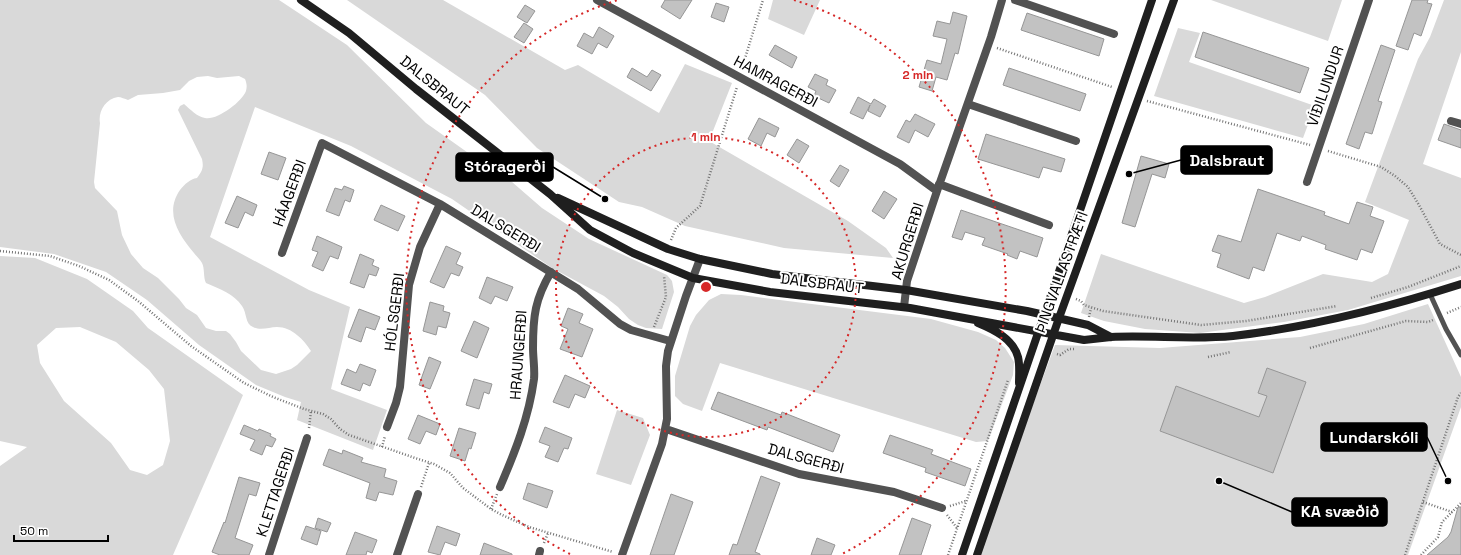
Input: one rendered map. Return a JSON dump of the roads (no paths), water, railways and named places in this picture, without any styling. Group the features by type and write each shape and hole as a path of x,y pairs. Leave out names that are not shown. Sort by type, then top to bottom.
{"street":[{"name":"DALSBRAUT","path":"301,0 349,34 416,89 550,194 590,230 633,253 693,278 770,292 904,307 1084,340 1112,337 1192,338 1233,336 1358,314 1461,284"},
{"name":"HAMRAGERÐI","path":"597,0 900,164 938,188"},
{"name":"AKURGERÐI","path":"904,307 907,281 938,188 989,45 1002,0"},
{"path":"1015,0 1114,34"},
{"name":"ÞINGVALLASTRÆTI","path":"962,555 1020,390 1038,332 1152,0"},
{"name":"ÞINGVALLASTRÆTI","path":"977,555 1059,318 1174,0"},
{"name":"VÍÐILUNDUR","path":"1307,182 1369,0"},
{"path":"968,104 1076,141"},
{"path":"1451,121 1461,124"},
{"name":"DALSGERÐI","path":"322,143 440,204 578,289 620,324 631,330 670,341"},
{"name":"HÁAGERÐI","path":"282,252 322,143"},
{"path":"938,188 1049,225"},
{"name":"DALSBRAUT","path":"550,194 668,249 700,259 772,274 906,290 1044,315 1088,325 1112,337"},
{"name":"HÓLSGERÐI","path":"387,427 400,387 409,285 420,247 440,204"},
{"path":"621,555 662,444 666,429 666,366 670,341 700,259"},
{"name":"HRAUNGERÐI","path":"500,487 518,444 529,407 534,377 534,314 538,296 551,272"},
{"path":"965,317 992,329 1007,339 1014,348 1019,359 1020,390"},
{"name":"DALSGERÐI","path":"666,429 799,474 894,492 942,508"},
{"name":"KLETTAGERÐI","path":"269,555 307,438"},
{"path":"397,555 418,494"}],"lane":[{"path":"1430,294 1461,355"}],"place":[{"name":"Dalsbraut","path":"1129,174"},
{"name":"Stóragerði","path":"605,199"},
{"name":"KA svæðið","path":"1219,481"},
{"name":"Lundarskóli","path":"1448,481"}]}
